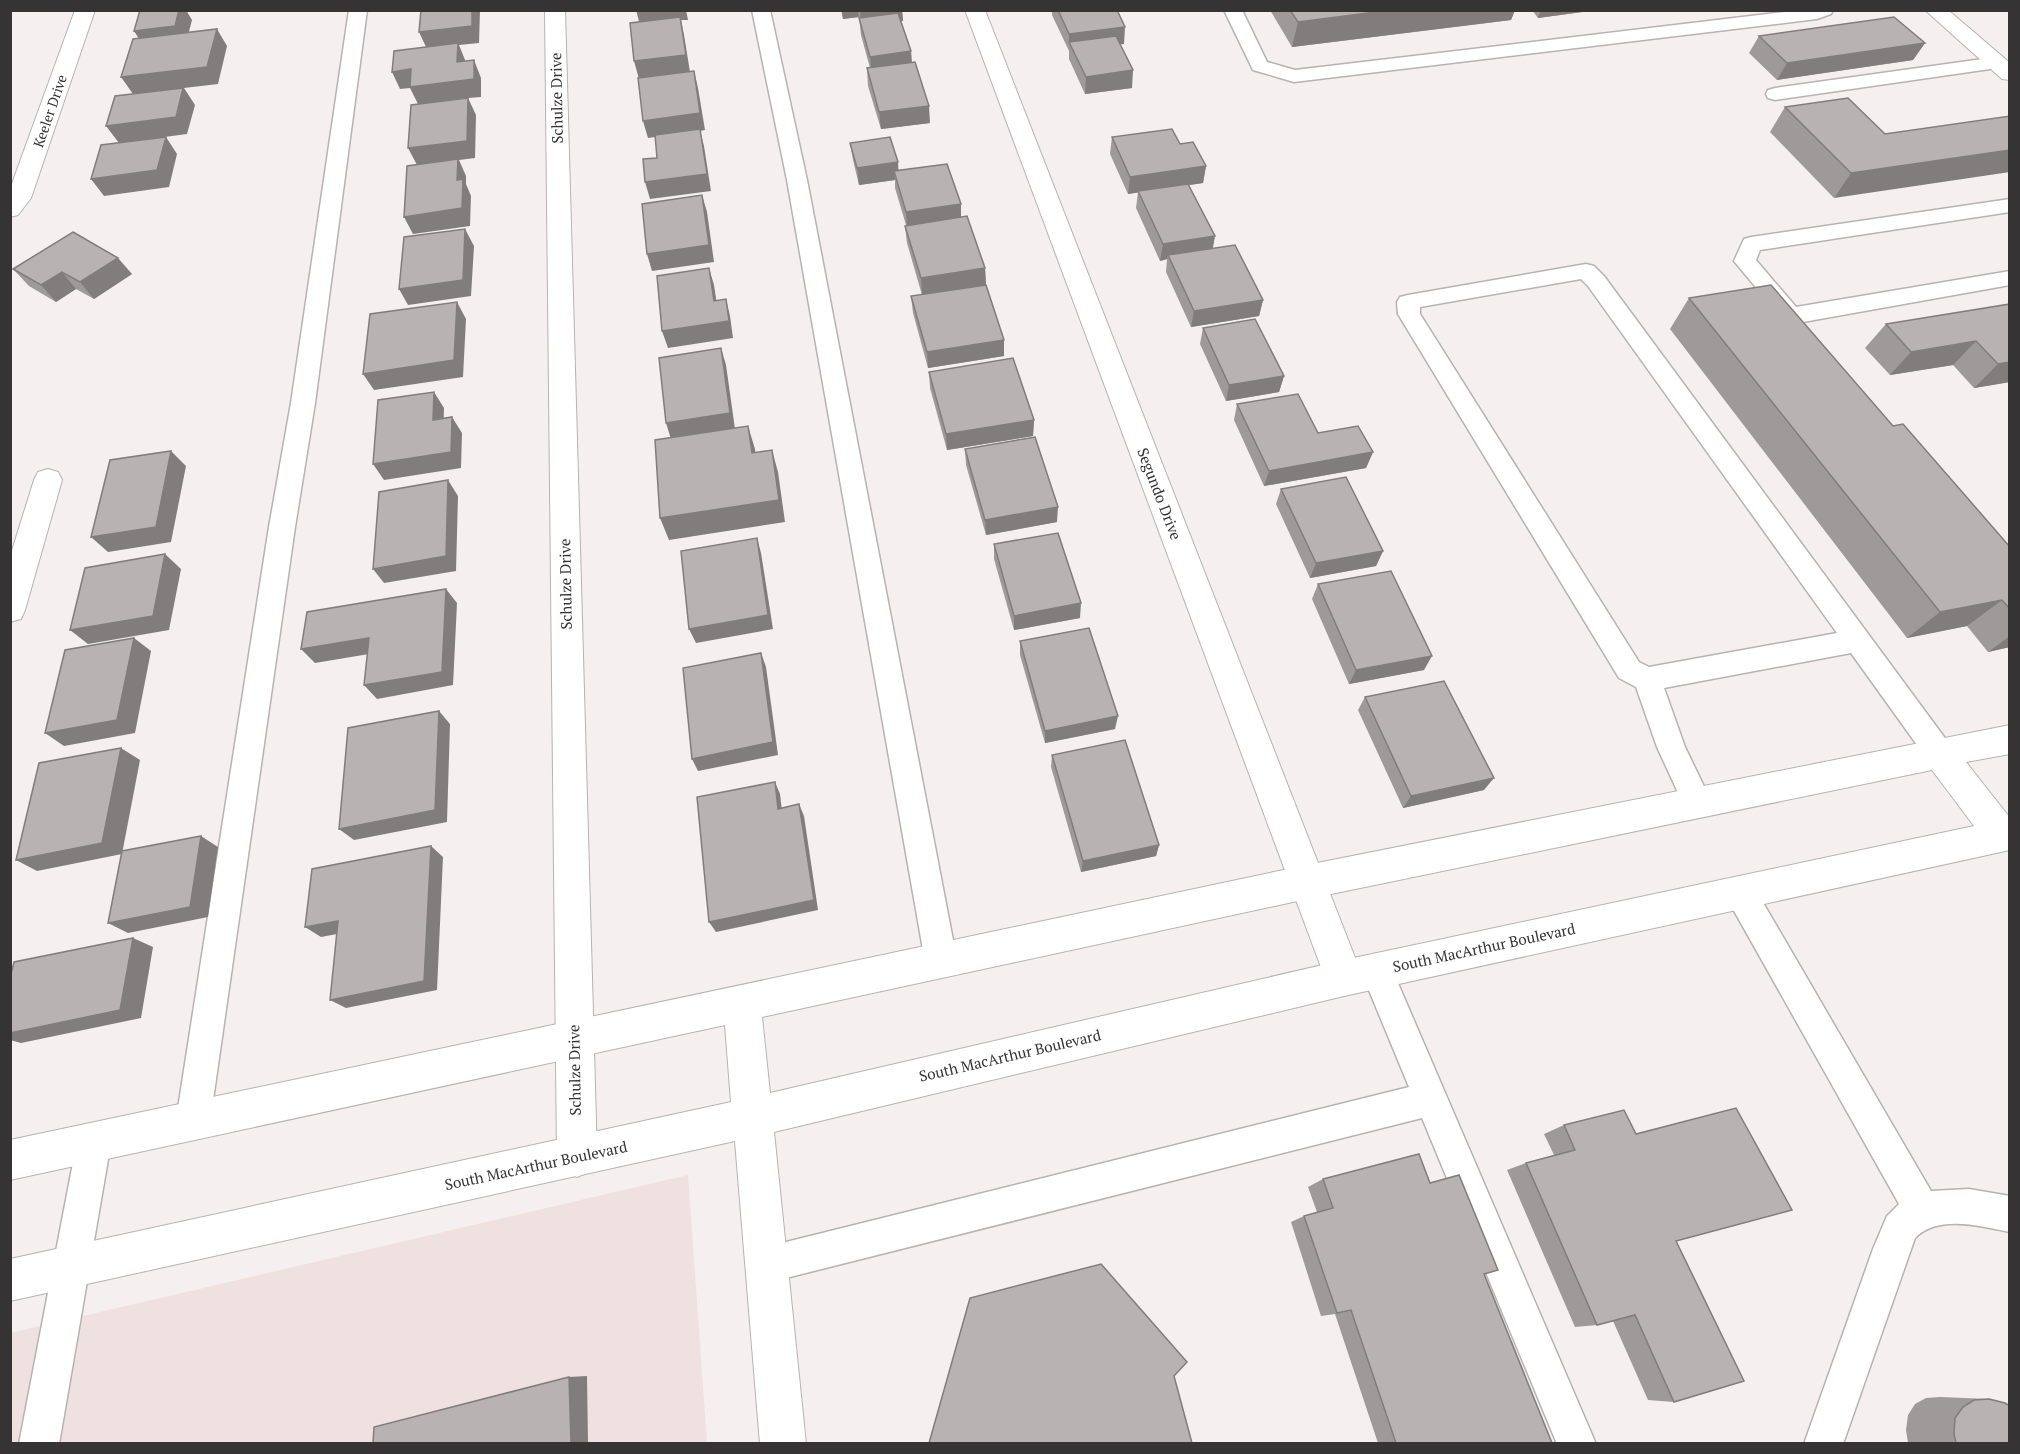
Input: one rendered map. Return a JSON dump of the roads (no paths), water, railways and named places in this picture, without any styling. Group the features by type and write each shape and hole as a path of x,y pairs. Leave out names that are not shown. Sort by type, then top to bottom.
{"street":[{"name":"Keeler Drive","path":"10,210 19,198 85,10"},
{"name":"Schulze Drive","path":"555,10 577,1157"},
{"name":"Segundo Drive","path":"975,10 1307,882 1360,974"},
{"path":"1935,10 2003,69"},
{"path":"10,610 48,480"},
{"path":"10,1160 1307,882 2010,740"},
{"path":"1940,754 2005,834"},
{"name":"South MacArthur Boulevard","path":"10,1280 577,1157 1360,974 2005,834"},
{"path":"742,1003 783,1443"}],"lane":[{"path":"193,1121 275,572 303,403 358,10"},
{"path":"761,10 799,192 941,961"},
{"path":"1233,10 1260,66 1294,76 1817,14 1825,10"},
{"path":"1775,94 2003,69"},
{"path":"1806,333 1745,261 1750,244 2010,205"},
{"path":"1857,641 1647,679 1629,670 1409,315 1408,302 1586,271 1596,281 1940,754"},
{"path":"1791,315 2010,278"},
{"path":"1647,679 1671,747 1697,803"},
{"path":"1740,892 1923,1211"},
{"path":"1360,974 1431,1099 1577,1443"},
{"path":"766,1265 1431,1099"},
{"path":"39,1443 94,1142"},
{"path":"1823,1443 1891,1249 1903,1224 1923,1211 1948,1207 1974,1207 2010,1214"}]}
